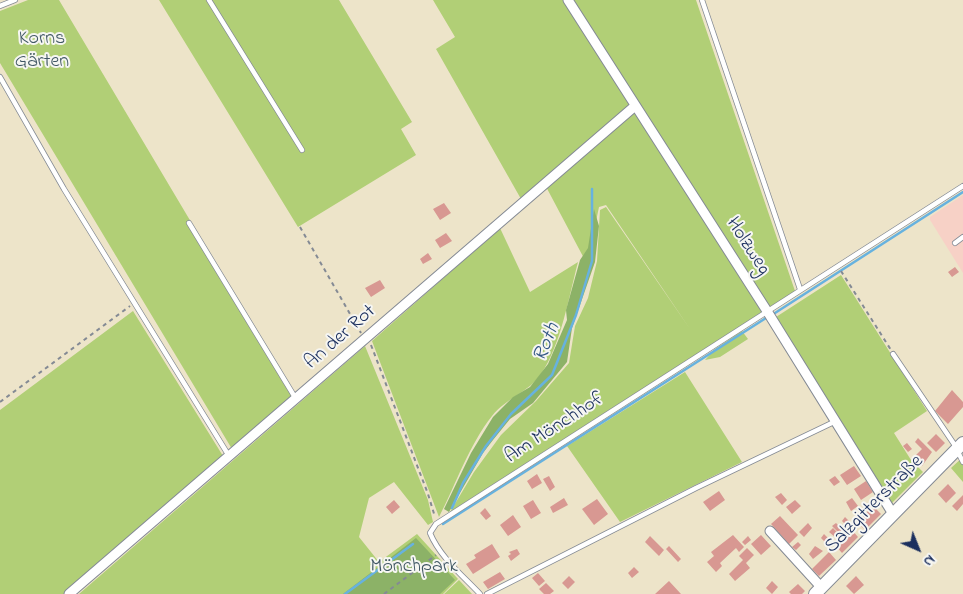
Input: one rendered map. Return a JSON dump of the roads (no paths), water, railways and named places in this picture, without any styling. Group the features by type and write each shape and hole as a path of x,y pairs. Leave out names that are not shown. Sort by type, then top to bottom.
{"main road":[{"name":"Salzgitterstraße","path":"818,591 960,447"}],"street":[{"name":"Holzweg","path":"568,0 767,311 893,514"},
{"name":"An der Rot","path":"69,594 635,106"},
{"path":"770,531 818,591"}],"lane":[{"path":"0,6 15,0"},
{"path":"209,0 302,150"},
{"path":"702,0 800,289"},
{"path":"0,77 64,190 230,457"},
{"name":"Am Mönchhof","path":"480,594 440,553 430,533 436,524 963,186"},
{"path":"189,223 296,400"},
{"path":"954,243 963,237"},
{"path":"893,354 960,447 963,462"},
{"path":"487,594 696,488 836,421"}],"waterway":[{"name":"Roth","path":"452,508 463,483 486,446 511,414 552,375 576,315 592,261 592,189"},
{"path":"775,313 963,192"},
{"path":"443,524 766,318"},
{"name":"Roth","path":"345,594 413,544"}],"park label":[{"name":"Korns Gärten","path":"42,52"},
{"name":"Mönchpark","path":"414,568"}]}
